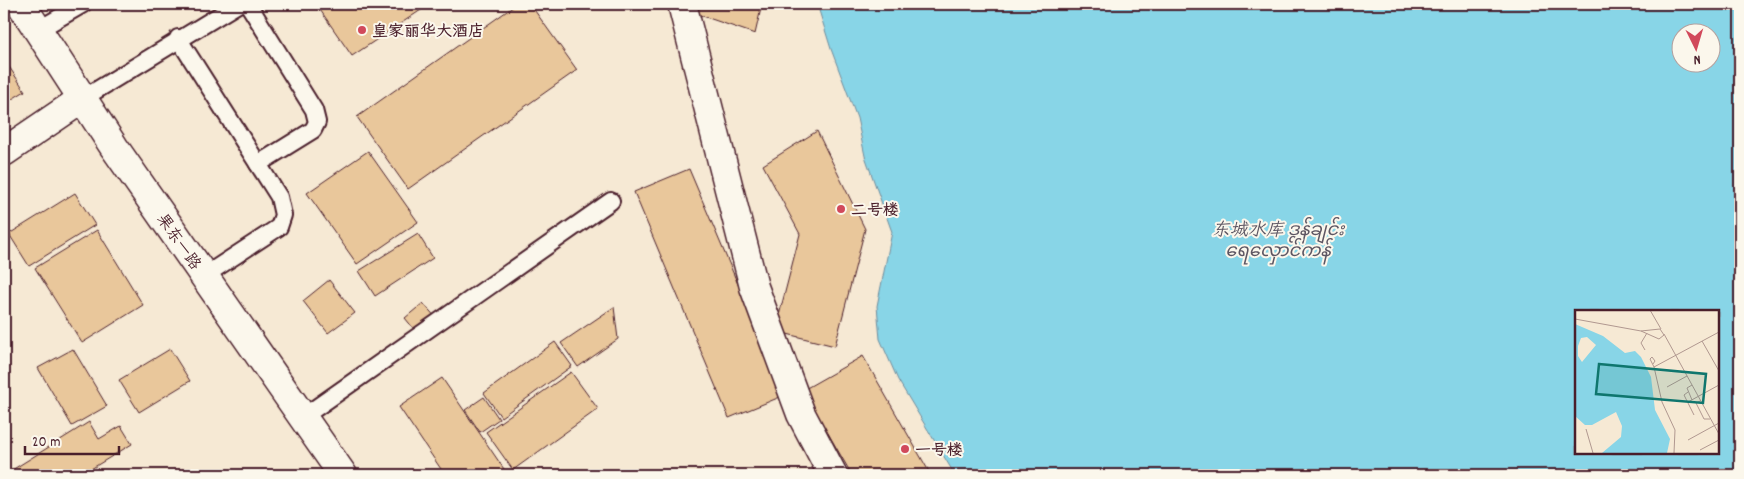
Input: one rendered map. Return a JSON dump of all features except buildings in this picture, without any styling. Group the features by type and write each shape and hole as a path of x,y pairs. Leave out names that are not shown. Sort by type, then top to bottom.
{"street":[{"name":"果东一路","path":"21,4 82,98 343,475"},
{"path":"682,4 754,287 801,414 833,475"},
{"path":"4,152 82,98"}],"lane":[{"path":"38,30 83,4"},
{"path":"82,98 178,38 238,4"},
{"path":"248,4 314,110 317,122 313,130 258,164"},
{"path":"178,38 279,197 283,215 279,227 204,276"},
{"path":"303,418 611,201"}],"water":[{"name":"东城水库 ဒွန်ချင်း ရေလှောင်ကန်","path":"817,4 1740,4 1740,475 955,475 898,380 880,339 877,306 892,232 865,156 857,118 831,49"}],"place":[{"name":"皇家丽华大酒店","path":"362,30"},
{"name":"二号楼","path":"841,209"},
{"name":"一号楼","path":"905,449"}]}
